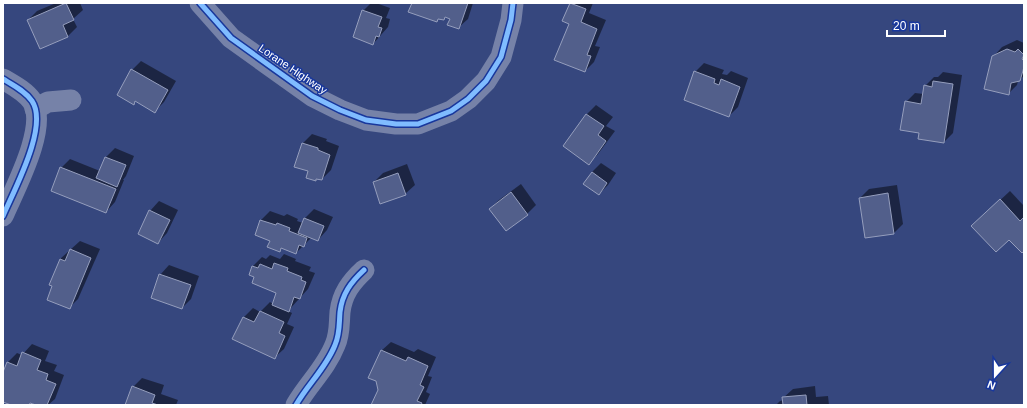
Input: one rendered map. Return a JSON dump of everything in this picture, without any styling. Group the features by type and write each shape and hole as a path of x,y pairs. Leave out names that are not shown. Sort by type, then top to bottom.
{"street":[{"name":"Lorane Highway","path":"200,3 231,38 312,96 340,110 366,120 396,124 418,124 451,111 468,99 486,81 501,57 511,20 512,3"},
{"path":"3,79 24,92 33,102 37,115 37,129 32,148 3,216"},
{"path":"35,109 48,102 71,100"},
{"path":"296,405 330,357 339,333 340,313 346,290 354,279 364,270"}],"building":[{"path":"66,3 74,20 63,25 68,37 40,49 27,20"},
{"path":"412,3 468,3 459,29 447,25 450,19 445,17 444,20 438,19 437,22 408,12"},
{"path":"570,3 586,9 581,22 597,29 587,55 591,56 585,72 554,60 569,24 562,21"},
{"path":"362,10 382,17 378,27 382,28 379,37 376,36 373,45 353,37"},
{"path":"1007,49 1015,52 1018,49 1024,55 1022,59 1024,61 1024,67 1020,81 1011,83 1009,95 984,89 992,56"},
{"path":"131,69 168,90 155,113 135,101 134,105 117,95"},
{"path":"694,71 715,79 714,83 719,85 721,79 740,87 729,117 684,100"},
{"path":"933,81 953,84 944,143 918,139 919,133 900,130 905,101 921,104 924,85 932,87"},
{"path":"586,114 604,126 598,135 606,141 589,165 563,146"},
{"path":"302,143 318,148 318,150 330,155 322,180 316,179 316,181 306,178 308,171 294,167"},
{"path":"105,157 126,165 117,187 96,178"},
{"path":"60,167 116,189 106,213 51,191"},
{"path":"592,172 607,183 599,195 583,184"},
{"path":"398,173 406,195 380,204 373,182"},
{"path":"511,192 528,215 506,231 489,209"},
{"path":"888,193 894,234 865,238 859,198"},
{"path":"1000,199 1020,221 1024,217 1024,251 1022,253 1009,240 996,252 971,226"},
{"path":"149,210 170,220 158,244 138,234"},
{"path":"304,218 324,226 318,241 298,233"},
{"path":"260,220 276,225 277,223 290,228 289,231 307,238 304,247 299,245 296,254 281,248 280,252 267,247 270,241 255,235"},
{"path":"70,249 91,258 70,309 47,300 52,286 49,285 60,259 65,261"},
{"path":"274,263 288,268 287,271 302,277 301,280 306,282 300,299 294,297 289,312 272,305 276,293 252,283 254,277 249,275 252,266 258,268 260,264 272,269"},
{"path":"159,274 191,285 182,309 151,298"},
{"path":"260,311 284,322 279,333 285,336 275,359 232,339 243,317 254,322"},
{"path":"381,350 406,361 408,357 428,366 420,385 424,387 417,401 422,403 421,405 371,405 378,390 376,381 368,378"},
{"path":"22,352 41,360 37,370 48,374 46,380 56,384 47,405 36,405 30,403 29,405 11,405 3,402 3,372 7,362 17,366"},
{"path":"132,386 155,395 152,403 158,405 125,405"},
{"path":"806,395 807,405 783,405 782,397"}],"cycle path":[{"path":"200,3 231,38 312,96 340,110 366,120 396,124 418,124 451,111 468,99 486,81 501,57 511,20 513,3"},
{"path":"3,79 29,97 36,112 36,126 28,158 3,216"},
{"path":"296,405 327,361 338,337 340,312 345,294 351,284 364,270"}]}
